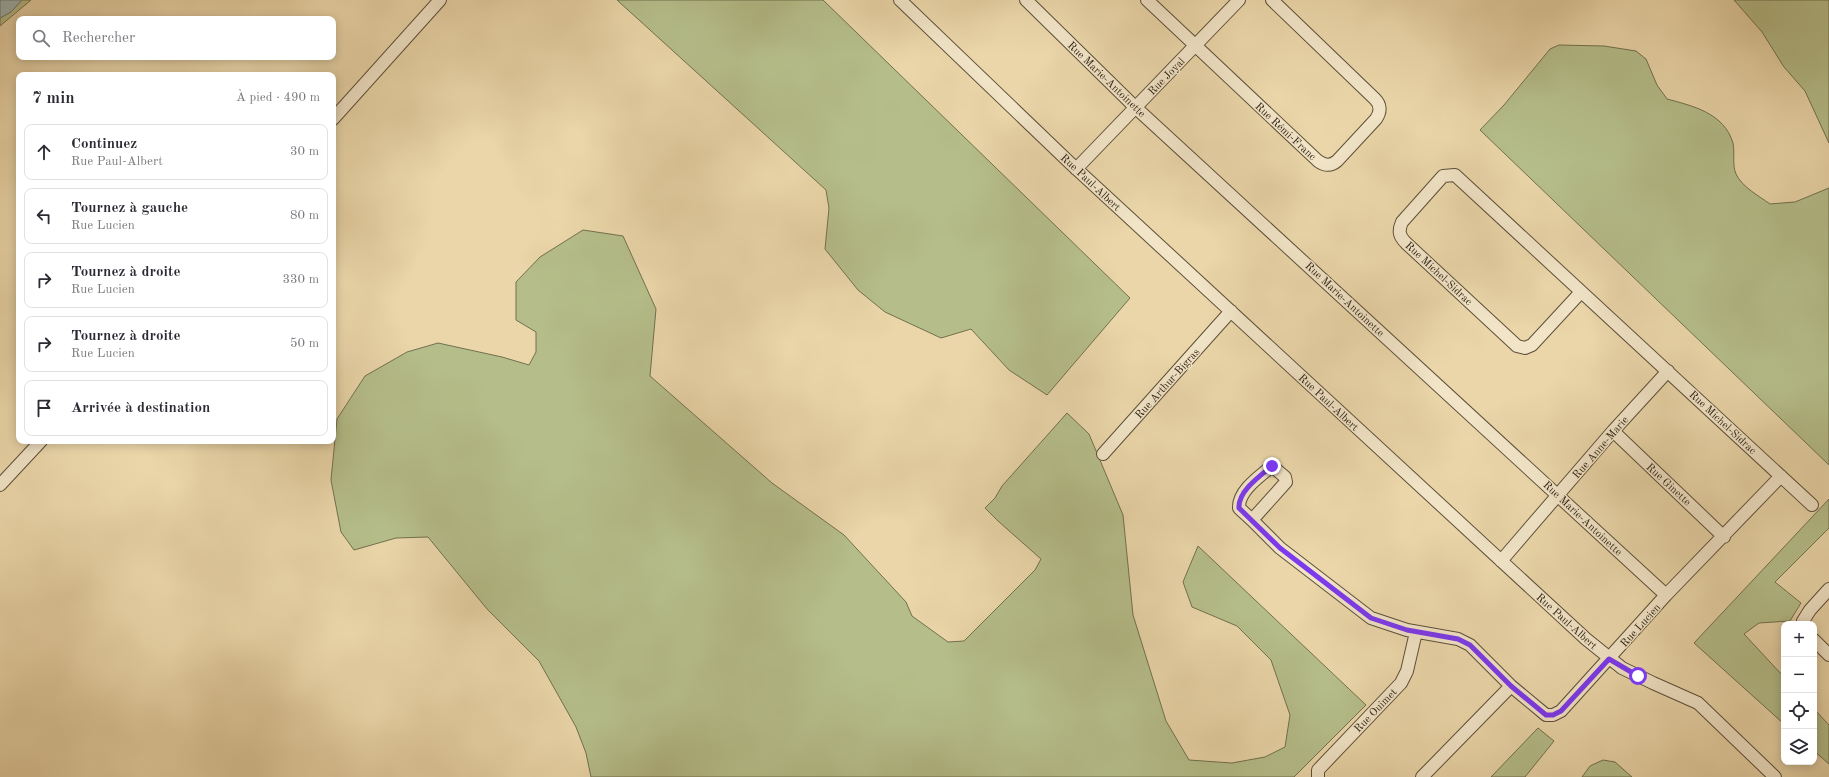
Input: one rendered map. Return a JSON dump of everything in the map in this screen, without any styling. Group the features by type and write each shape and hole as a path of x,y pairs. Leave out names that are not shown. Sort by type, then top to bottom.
{"street":[{"path":"336,116 440,0"},
{"name":"Rue Paul-Albert","path":"900,0 1076,169 1609,659 1638,676 1698,702 1775,777"},
{"name":"Rue Marie-Antoinette","path":"1026,0 1136,107 1666,595"},
{"name":"Rue Rémi-Franc","path":"1147,0 1318,161 1324,165 1333,164 1378,117 1380,110 1379,103 1272,0"},
{"name":"Rue Joyal","path":"1076,169 1239,0"},
{"name":"Rue Michel-Sidrac","path":"1581,292 1532,345 1525,348 1517,346 1400,238 1398,230 1402,222 1443,176 1455,175 1812,505"},
{"name":"Rue Arthur-Bigras","path":"1103,454 1230,311"},
{"name":"Rue Anne-Marie","path":"1501,561 1613,431 1668,371"},
{"name":"Rue Ginette","path":"1613,431 1724,537"},
{"path":"0,485 38,444"},
{"name":"Rue Lucien","path":"1252,520 1280,548 1371,618 1416,632 1458,639 1470,645 1511,686 1546,715 1553,715 1561,711 1666,595 1724,537 1781,476"},
{"path":"1803,621 1810,610 1829,589"},
{"name":"Rue Ouimet","path":"1318,777 1318,770 1401,683 1407,671 1416,632"},
{"path":"1817,643 1829,655"},
{"path":"1422,777 1511,686"}],"green space":[{"path":"22,0 31,0 0,26 0,18 11,12"},
{"path":"617,0 823,0 1130,298 1047,395 1009,370 971,329 941,338 885,312 858,290 825,249 829,208 826,190"},
{"path":"1734,0 1829,0 1829,143 1805,91 1784,67 1762,32"},
{"path":"1559,45 1604,46 1636,51 1646,59 1657,85 1667,99 1706,112 1723,124 1733,143 1734,167 1736,174 1742,183 1751,191 1770,204 1795,202 1829,188 1829,465 1480,130 1504,105 1550,49"},
{"path":"583,230 623,236 656,309 650,376 772,483 844,535 906,602 912,616 948,642 964,641 1035,570 1041,559 985,508 995,498 1002,486 1067,413 1089,434 1123,515 1133,615 1166,721 1189,760 1232,763 1265,757 1285,747 1290,715 1271,660 1237,626 1192,607 1183,582 1198,546 1366,705 1294,777 591,777 586,753 576,727 539,661 487,609 428,537 396,538 354,550 341,532 331,480 335,444 336,444 337,419 365,376 407,352 438,343 502,357 529,365 536,352 536,332 516,320 516,282 540,257"},
{"path":"1829,499 1829,528 1775,582 1801,603 1790,621 1759,623 1744,634 1781,674 1781,721 1694,643"},
{"path":"1817,712 1829,725 1829,764 1817,754"},
{"path":"1538,728 1554,741 1525,777 1491,777"},
{"path":"1603,760 1615,762 1632,777 1582,777 1590,766"}],"water":[{"path":"0,0 22,0 11,12 0,18"}],"route":[{"path":"1272,466 1243,493 1239,502 1239,508 1280,548 1371,618 1407,630 1458,639 1470,645 1511,686 1546,715 1553,715 1561,711 1609,659 1638,676"}]}
